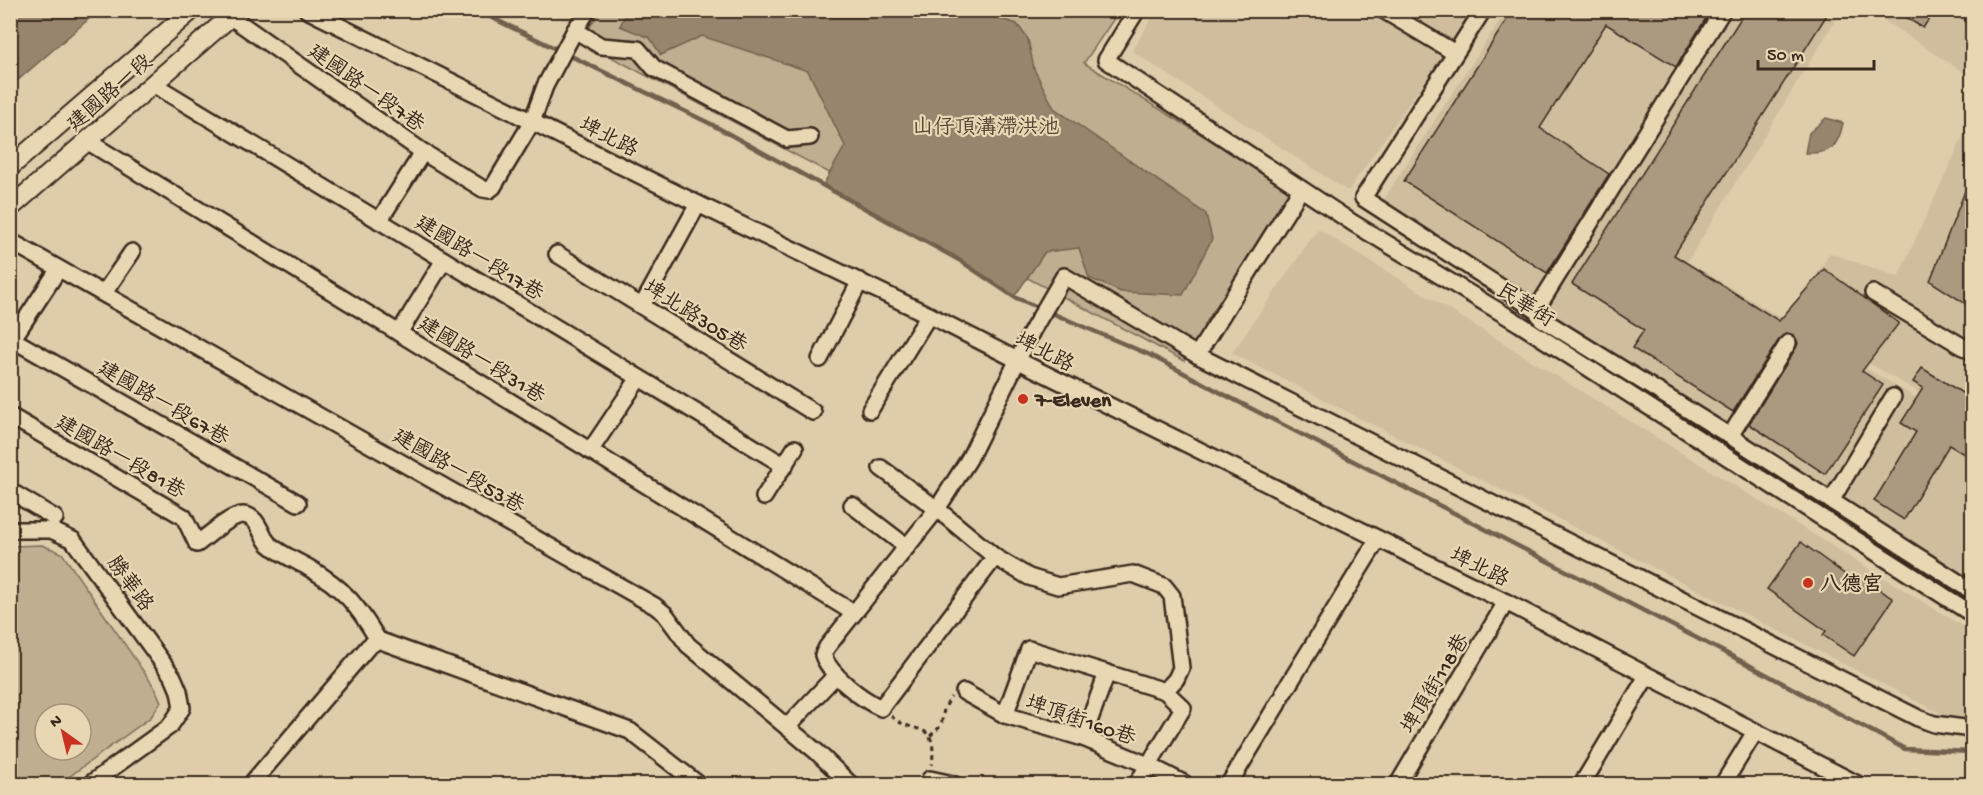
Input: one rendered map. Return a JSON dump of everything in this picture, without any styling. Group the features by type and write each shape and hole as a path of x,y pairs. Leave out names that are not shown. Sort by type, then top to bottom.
{"main road":[{"name":"建國路一段","path":"10,167 192,10"},
{"name":"建國路一段","path":"10,208 231,13"}],"street":[{"name":"埤北路","path":"307,10 698,204 929,315 1017,361 1506,602 1857,784"},
{"path":"532,122 545,86 588,10"},
{"name":"民華街","path":"1137,10 1106,60 1353,223 1520,324 1972,614"},
{"path":"1383,10 1455,53"},
{"path":"1483,10 1363,198 1536,310 1542,319 1972,591"},
{"path":"1536,310 1723,10"},
{"name":"建國路一段7巷","path":"231,13 423,153 483,189 489,190 493,187 532,122"},
{"path":"575,30 601,46 638,49 654,68 787,139 810,137"},
{"name":"建國路一段17巷","path":"153,84 784,466"},
{"name":"建國路一段31巷","path":"87,141 854,613"},
{"path":"379,221 423,153"},
{"path":"1197,355 1301,189"},
{"path":"642,306 698,204"},
{"name":"建國路一段53巷","path":"10,241 655,606 665,615 688,645 817,752 850,784"},
{"path":"104,293 132,252"},
{"name":"埤北路305巷","path":"557,254 813,412"},
{"path":"399,333 444,260"},
{"path":"11,340 58,270"},
{"path":"995,557 881,708 870,703 830,669 823,655 826,647 937,509 969,459 1032,331 1064,276 1197,355 1918,718 1934,724 1972,729"},
{"path":"820,359 860,281"},
{"path":"1873,293 1972,352"},
{"path":"870,410 929,315"},
{"name":"建國路一段67巷","path":"11,340 297,503"},
{"path":"1730,436 1788,343"},
{"path":"590,451 639,378"},
{"path":"1831,501 1893,397"},
{"name":"建國路一段81巷","path":"10,416 184,517 197,544 231,519 241,515 250,516 269,544 320,574 348,596 361,611 378,640"},
{"path":"764,497 795,448"},
{"path":"882,468 937,509 995,557 1029,578 1058,586 1133,574 1164,586 1172,596 1181,668 1176,679 1165,691"},
{"path":"10,491 55,518"},
{"path":"852,505 907,547"},
{"name":"勝華路","path":"10,530 51,530 73,540 173,677 179,691 182,708 170,726 90,784"},
{"path":"1229,784 1378,539"},
{"name":"埤頂街118巷","path":"1398,784 1506,602"},
{"path":"251,784 368,647 378,640 630,731 698,784"},
{"path":"1005,715 1029,649 1165,691 1183,708 1137,784"},
{"path":"1083,738 1107,673"},
{"path":"787,728 836,675"},
{"path":"1582,784 1647,676"},
{"name":"埤頂街160巷","path":"964,692 1005,715 1083,738 1148,765 1185,784"},
{"path":"1723,784 1755,732"},
{"path":"930,782 953,784"}],"path":[{"path":"930,736 941,726 944,710 951,697 964,692"},
{"path":"881,708 895,721 922,730 930,736 934,749 930,782"}],"shaded area":[{"path":"21,11 98,11 11,86 11,19"},
{"path":"544,11 574,11 567,22"},
{"name":"山仔頂溝滯洪池","path":"627,11 984,11 990,16 1017,24 1028,39 1034,69 1054,108 1206,214 1212,239 1183,295 1121,292 1089,278 1079,248 1045,252 1014,297 959,260 823,185 845,146 808,71 702,36 661,55 650,38 620,26"},
{"path":"1156,11 1473,11 1348,191 1132,51"},
{"path":"1506,11 1841,11 1687,262 1972,431 1972,581 1380,205"},
{"path":"1870,11 1972,11 1972,78"},
{"path":"1972,117 1972,423 1790,317 1830,253 1898,277"},
{"path":"1826,118 1843,123 1835,144 1827,151 1805,153 1809,133"},
{"path":"1318,229 1972,632 1972,716 1946,716 1232,353"}],"green space":[{"name":"山仔頂溝滯洪池","path":"600,11 1119,11 1084,63 1292,190 1184,361 581,41"},
{"path":"42,545 62,553 155,688 161,702 151,717 93,759 93,702 33,702 33,762 89,762 59,784 11,784 11,546"}],"building":[{"path":"1513,10 1711,10 1676,67 1606,24 1540,128 1609,174 1547,273 1404,181"},
{"path":"1746,10 1830,10 1674,255 1779,321 1824,269 1899,323 1862,371 1883,385 1825,474 1749,424 1796,348 1798,343 1794,335 1788,333 1780,338 1733,412 1632,348 1644,330 1572,284"},
{"path":"1894,10 1935,10 1923,28"},
{"path":"1972,173 1972,308 1930,281"},
{"path":"1922,368 1972,399 1972,459 1949,445 1904,520 1874,501 1916,432 1901,423 1923,388 1913,382"},
{"path":"1801,542 1858,584 1863,578 1893,599 1854,656 1823,635 1826,631 1767,589"}],"waterway":[{"path":"476,10 709,123 959,260 1014,297 1150,355 1747,664 1905,749 1972,752"},
{"path":"1593,360 1972,601"}],"place":[{"name":"7-Eleven","path":"1023,399"},
{"name":"八德宮","path":"1808,583"}]}
